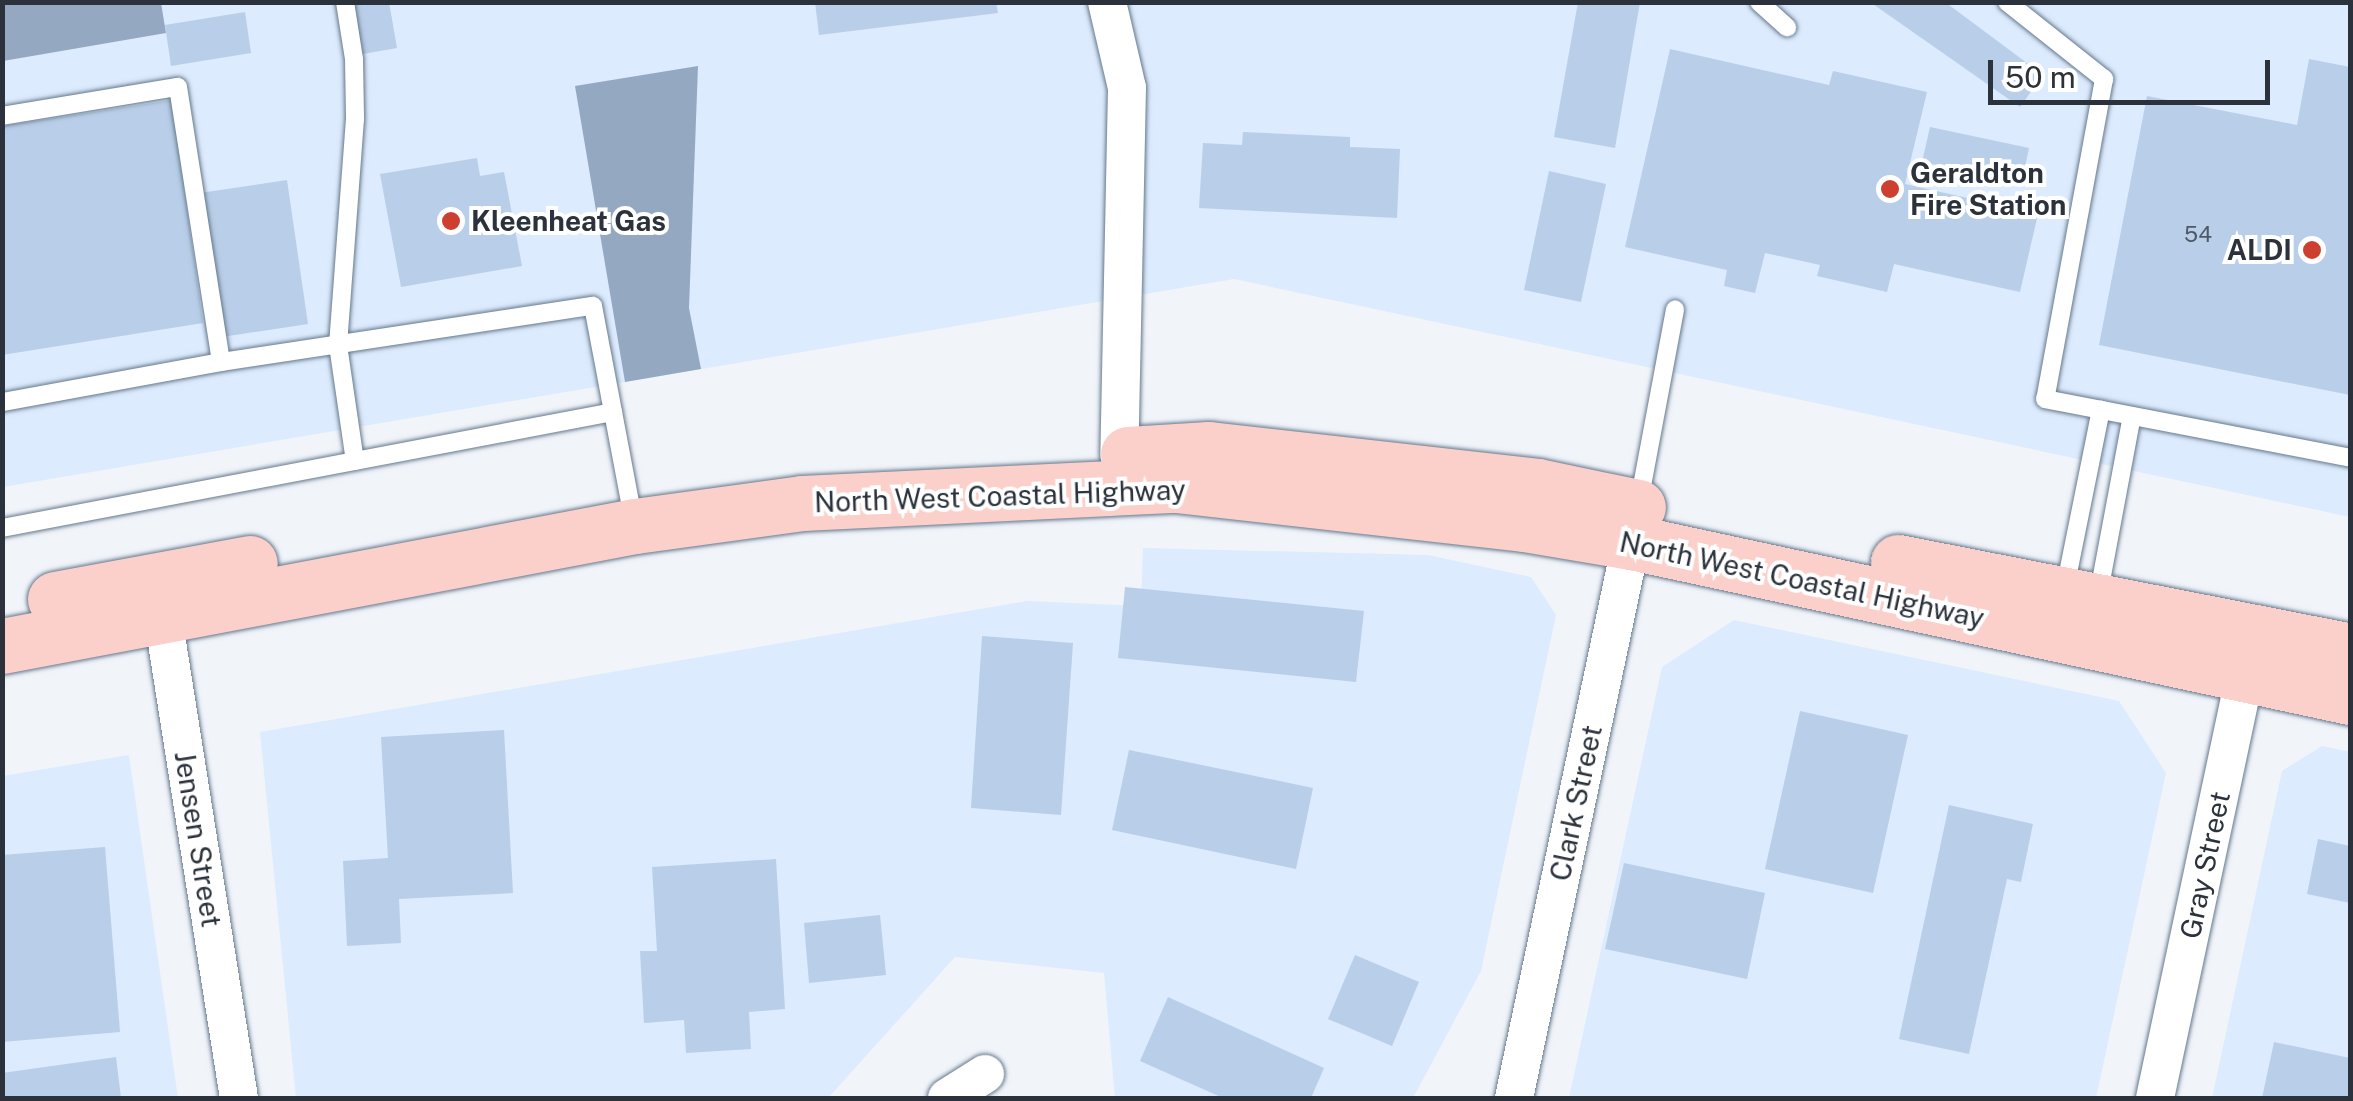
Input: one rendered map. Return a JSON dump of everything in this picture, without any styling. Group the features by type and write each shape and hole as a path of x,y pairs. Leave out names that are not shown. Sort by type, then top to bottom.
{"highway":[{"name":"North West Coastal Highway","path":"2,646 160,599 631,512 750,478 1209,449 1537,486 1634,525 2250,652 2350,652"},
{"name":"North West Coastal Highway","path":"631,512 1176,485 1524,524 1634,525 2081,597 2250,652 2350,698"},
{"name":"North West Coastal Highway","path":"2,608 160,599"}],"street":[{"path":"1107,2 1127,88 1119,454"},
{"name":"Clark Street","path":"1514,1098 1634,525"},
{"name":"Jensen Street","path":"160,599 239,1098"},
{"name":"Gray Street","path":"2155,1098 2250,652"},
{"path":"947,1098 985,1074"}],"lane":[{"path":"344,2 354,59 355,119 338,344 354,461"},
{"path":"1759,2 1787,27"},
{"path":"2007,2 2104,80 2046,399 2350,458"},
{"path":"2,116 178,87 221,362"},
{"path":"2,402 221,362 593,306 631,512"},
{"path":"1634,525 1675,309"},
{"path":"2081,597 2101,410"},
{"path":"2,528 613,412"},
{"path":"2081,597 2132,416"}],"shaded area":[{"path":"3,2 161,3 166,33 3,61"},
{"path":"3,3 2350,3 2350,517 1234,279 3,487"},
{"path":"698,66 689,308 701,369 625,382 575,86"},
{"path":"1143,548 1428,555 1531,577 1556,615 1481,971 1413,1098 1115,1098 1104,973 955,957 828,1098 296,1098 260,732 1027,601 1141,606"},
{"path":"1734,620 2119,701 2166,773 2096,1098 1569,1098 1662,667"},
{"path":"2322,746 2350,752 2350,1098 2212,1098 2282,771"},
{"path":"129,755 178,1098 3,1098 3,776"}],"building":[{"path":"348,2 389,2 397,48 357,55"},
{"path":"815,2 996,2 998,13 819,35"},
{"path":"1578,2 1640,2 1615,148 1554,137"},
{"path":"1870,2 1945,2 2043,75 2020,107"},
{"path":"245,12 251,53 171,66 165,25"},
{"path":"1670,49 1829,85 1833,71 1927,92 1905,184 2038,214 2020,292 1894,264 1887,292 1817,276 1820,265 1765,253 1755,293 1724,286 1727,270 1625,247"},
{"path":"2309,59 2350,67 2350,395 2099,345 2147,96 2297,125"},
{"path":"172,100 203,323 2,355 2,126"},
{"path":"1930,127 2029,148 2022,182 1922,162"},
{"path":"1243,132 1350,137 1350,147 1400,149 1397,218 1199,208 1203,143 1242,145"},
{"name":"Kleenheat Gas","path":"477,158 480,176 504,172 522,266 401,287 380,174"},
{"path":"1549,171 1606,184 1581,302 1524,290"},
{"path":"287,180 308,324 222,337 200,193"},
{"path":"1125,587 1364,611 1356,682 1118,658"},
{"path":"982,636 1073,643 1061,815 971,808"},
{"path":"1800,711 1908,735 1873,893 1765,869"},
{"path":"504,730 513,893 399,899 401,943 347,946 343,861 388,858 381,737"},
{"path":"1129,750 1313,788 1296,869 1112,830"},
{"path":"1949,805 2033,824 2021,882 2007,879 1969,1054 1899,1039"},
{"path":"2318,839 2350,846 2350,903 2307,894"},
{"path":"105,847 120,1032 2,1042 2,855"},
{"path":"776,859 785,1009 749,1012 751,1049 686,1053 684,1020 644,1023 640,951 657,951 652,867"},
{"path":"1624,863 1765,893 1747,979 1605,949"},
{"path":"880,915 886,975 809,983 804,923"},
{"path":"1355,955 1419,982 1392,1046 1328,1019"},
{"path":"1168,997 1324,1068 1311,1098 1223,1098 1140,1061"},
{"path":"2274,1042 2350,1058 2350,1098 2262,1098"},
{"path":"116,1057 121,1098 2,1098 2,1073"}],"place":[{"name":"Geraldton Fire Station","path":"1890,189"},
{"name":"Kleenheat Gas","path":"451,221"},
{"name":"ALDI","path":"2312,250"}]}
